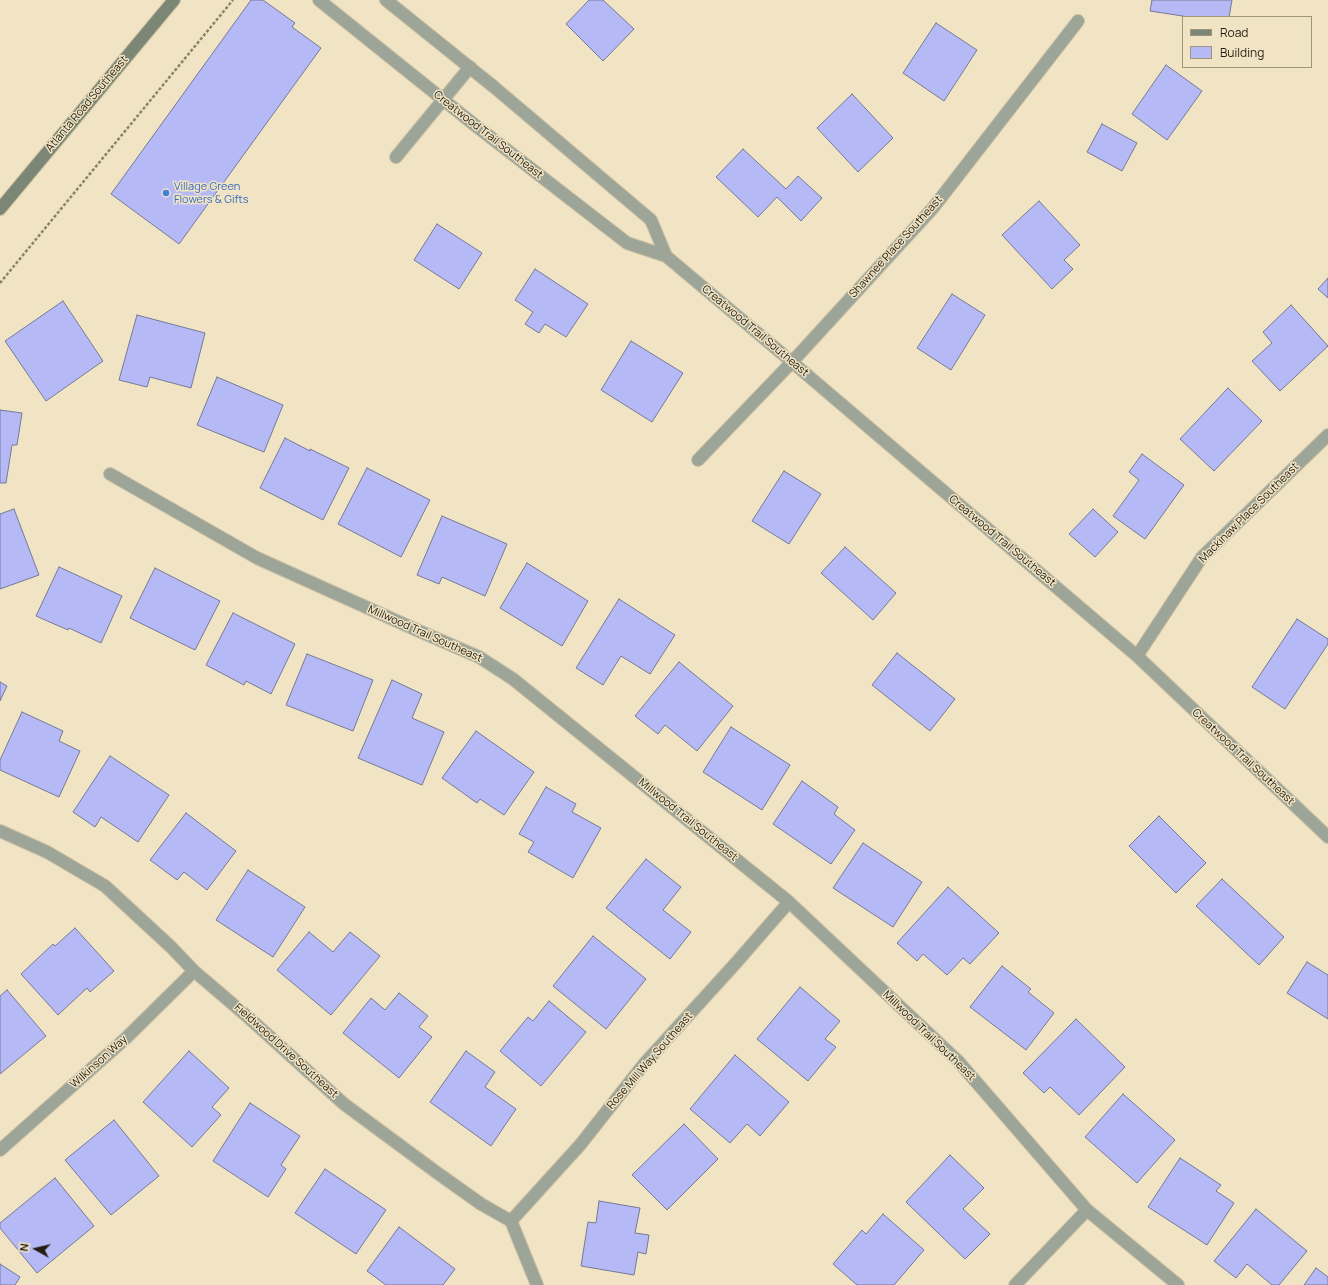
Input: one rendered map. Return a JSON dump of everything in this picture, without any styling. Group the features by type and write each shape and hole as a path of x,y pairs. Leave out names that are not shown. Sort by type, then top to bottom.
{"main road":[{"name":"Atlanta Road Southeast","path":"0,209 174,0"}],"street":[{"name":"Creatwood Trail Southeast","path":"319,0 443,100 626,243 666,256 1137,656 1328,836"},
{"name":"Creatwood Trail Southeast","path":"386,0 470,67 651,220 666,256"},
{"name":"Shawnee Place Southeast","path":"698,460 792,362 933,208 1078,21"},
{"path":"396,157 470,67"},
{"name":"Mackinaw Place Southeast","path":"1137,656 1202,557 1328,435"},
{"name":"Millwood Trail Southeast","path":"110,474 257,558 479,657 513,679 788,902 958,1061 1087,1210 1178,1285"},
{"name":"Fieldwood Drive Southeast","path":"6,833 47,852 105,886 171,947 194,971 249,1018 344,1104 481,1204 511,1221"},
{"name":"Rose Mill Way Southeast","path":"511,1221 580,1145 644,1064 735,964 788,902"},
{"name":"Wilkinson Way","path":"0,1150 125,1039 194,971"},
{"path":"1015,1285 1087,1210"},
{"path":"511,1221 537,1285"}],"path":[{"path":"0,284 233,0"}],"building":[{"path":"251,0 263,0 295,23 292,27 321,48 179,244 111,194"},
{"path":"589,0 603,0 634,29 603,61 566,24"},
{"path":"1152,0 1232,0 1229,16 1182,16 1150,11"},
{"path":"936,23 977,50 944,101 903,73"},
{"path":"1166,65 1202,91 1167,140 1132,114"},
{"path":"852,94 893,138 858,172 817,128"},
{"path":"1102,124 1137,143 1122,171 1087,152"},
{"path":"743,149 786,189 798,176 822,198 801,221 777,197 758,217 716,177"},
{"path":"1039,201 1080,245 1064,260 1073,269 1052,289 1002,235"},
{"path":"437,224 482,253 459,289 414,260"},
{"path":"535,269 588,304 566,337 545,324 539,333 525,324 533,312 515,300"},
{"path":"1328,278 1328,298 1318,289"},
{"path":"952,294 985,315 951,370 917,348"},
{"path":"63,301 103,361 46,401 5,341"},
{"path":"1291,305 1328,346 1280,391 1252,361 1272,343 1263,332"},
{"path":"137,315 205,333 191,388 150,377 147,387 119,380"},
{"path":"631,341 683,373 652,422 601,390"},
{"path":"217,377 283,405 264,452 197,425"},
{"path":"1228,388 1262,421 1214,471 1180,439"},
{"path":"0,410 22,413 17,445 12,445 6,483 0,483"},
{"path":"285,438 349,468 323,520 260,488"},
{"path":"1142,454 1184,485 1145,539 1113,516 1139,480 1129,472"},
{"path":"367,468 430,500 401,557 338,524"},
{"path":"784,471 821,494 789,544 752,521"},
{"path":"14,509 39,575 0,589 0,514"},
{"path":"1093,509 1118,532 1095,557 1069,534"},
{"path":"442,516 507,544 485,596 442,577 439,584 417,575"},
{"path":"845,547 896,593 873,620 821,573"},
{"path":"527,563 588,601 562,646 500,608"},
{"path":"59,567 122,596 101,643 69,628 68,630 36,616"},
{"path":"155,568 220,601 195,650 130,618"},
{"path":"619,599 675,635 650,674 621,656 603,685 576,668"},
{"path":"233,613 295,644 271,694 246,681 244,685 206,665"},
{"path":"1297,619 1328,639 1328,644 1285,709 1252,687"},
{"path":"897,653 955,699 930,731 872,685"},
{"path":"307,654 373,680 353,731 286,705"},
{"path":"679,662 733,706 697,751 665,725 658,734 635,716"},
{"path":"392,680 422,694 412,718 444,732 422,785 358,758"},
{"path":"0,682 7,686 0,701"},
{"path":"22,712 63,731 59,741 80,751 59,797 0,770 0,760"},
{"path":"731,727 790,765 762,810 703,772"},
{"path":"476,731 534,772 504,815 480,799 477,803 442,778"},
{"path":"110,756 169,795 138,842 101,817 95,827 73,812"},
{"path":"802,781 838,807 834,814 855,830 831,864 773,824"},
{"path":"546,787 576,804 572,812 601,828 573,878 528,852 534,842 519,834"},
{"path":"186,813 236,851 207,890 184,872 177,880 150,860"},
{"path":"1159,816 1206,863 1176,893 1129,846"},
{"path":"863,843 922,882 893,927 833,888"},
{"path":"646,859 681,887 663,910 691,932 670,959 606,908"},
{"path":"248,870 305,907 273,957 216,920"},
{"path":"1222,879 1284,937 1259,965 1196,906"},
{"path":"948,887 999,933 970,964 963,958 947,975 923,954 917,961 897,943"},
{"path":"75,928 114,971 90,992 87,988 58,1015 21,974 53,944 55,946"},
{"path":"309,932 333,952 350,932 380,956 331,1015 277,970"},
{"path":"593,936 646,979 606,1029 553,986"},
{"path":"1307,962 1328,975 1328,1019 1287,993"},
{"path":"1002,966 1031,989 1028,992 1054,1013 1026,1050 970,1007"},
{"path":"800,987 840,1021 825,1039 836,1047 808,1081 757,1039"},
{"path":"7,990 46,1036 0,1074 0,996"},
{"path":"399,993 428,1016 419,1027 432,1037 399,1078 343,1033 371,998 385,1010"},
{"path":"549,1001 586,1032 541,1086 500,1051 528,1017 533,1021"},
{"path":"1076,1019 1125,1067 1079,1115 1050,1087 1044,1093 1023,1073"},
{"path":"189,1051 229,1088 212,1107 221,1115 192,1147 143,1102"},
{"path":"466,1051 495,1072 485,1087 516,1109 491,1146 430,1102"},
{"path":"735,1055 789,1102 760,1136 747,1124 730,1143 690,1109"},
{"path":"1123,1094 1175,1140 1137,1183 1085,1137"},
{"path":"250,1103 300,1136 281,1165 286,1169 268,1197 213,1161"},
{"path":"114,1120 159,1176 111,1215 65,1160"},
{"path":"684,1124 718,1159 667,1210 632,1175"},
{"path":"950,1155 984,1188 963,1209 990,1234 965,1259 906,1202"},
{"path":"1180,1158 1221,1185 1216,1191 1234,1203 1207,1245 1148,1207"},
{"path":"325,1169 386,1210 356,1254 295,1213"},
{"path":"55,1178 94,1226 37,1273 0,1228 0,1223"},
{"path":"599,1201 640,1208 635,1233 649,1235 646,1254 638,1252 634,1275 581,1266 588,1222 596,1223"},
{"path":"1256,1209 1307,1251 1279,1285 1272,1285 1247,1264 1236,1278 1214,1261"},
{"path":"883,1214 924,1250 894,1285 857,1285 833,1264 862,1230 866,1234"},
{"path":"399,1227 455,1269 443,1285 386,1285 367,1271"},
{"path":"0,1264 20,1277 15,1285 0,1285"},
{"path":"1316,1268 1328,1277 1328,1285 1304,1285"}],"place":[{"name":"Village Green Flowers & Gifts","path":"166,193"}]}
